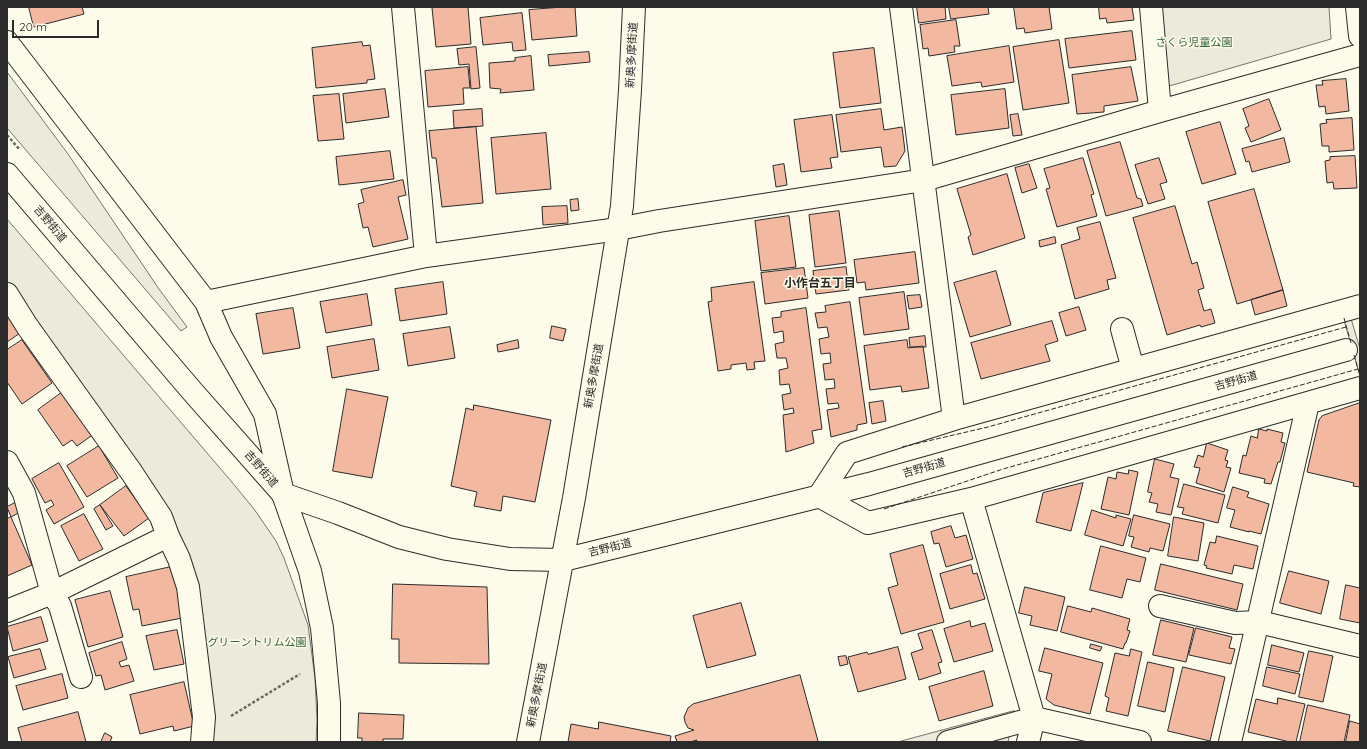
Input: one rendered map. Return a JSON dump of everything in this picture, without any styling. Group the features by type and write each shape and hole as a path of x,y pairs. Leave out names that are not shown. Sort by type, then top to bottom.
{"street":[{"path":"403,7 426,256"},
{"name":"新奥多摩街道","path":"528,742 563,560 622,206 634,7"},
{"path":"901,7 954,419"},
{"path":"1151,7 1160,111"},
{"path":"1357,7 1360,36"},
{"path":"7,42 206,302 220,337 265,414 283,494 310,571 322,628 329,702 329,742"},
{"path":"206,302 426,256 618,229 658,221 924,180 1160,111 1360,55"},
{"name":"吉野街道","path":"7,174 192,391 283,494 399,536 447,549 510,559 563,560 869,484 1346,350"},
{"path":"7,294 27,326 128,467 161,517 168,536 180,559 188,587 204,717 202,742"},
{"path":"1360,306 954,419 847,453 819,496 868,524 971,499 1360,388"},
{"path":"1122,329 1133,369"},
{"path":"1230,742 1259,622 1308,403"},
{"path":"7,462 24,493 52,594 60,606 81,677"},
{"path":"971,499 1034,718 1028,742"},
{"path":"7,611 52,594 168,536"},
{"path":"1160,606 1235,623 1259,622 1360,646"},
{"path":"948,742 1034,718 1140,742"}],"path":[{"path":"227,718 306,671"}],"green space":[{"name":"さくら児童公園","path":"1155,7 1329,7 1331,39 1159,89"},
{"path":"7,72 68,154 159,289 187,327 181,331 7,128"},
{"name":"グリーントリム公園","path":"7,219 231,481 254,509 276,541 284,558 308,625 315,678 317,720 316,742 211,742 196,586 7,281"},
{"path":"1350,315 1360,349 1360,376 1343,317"},
{"path":"1014,711 1008,742 898,742"}],"building":[{"path":"29,7 82,7 84,14 34,27"},
{"path":"468,7 471,44 436,47 432,8"},
{"path":"575,7 577,36 532,40 529,10"},
{"path":"917,7 945,7 946,19 919,23"},
{"path":"949,7 988,7 989,14 951,19"},
{"path":"1014,7 1049,7 1052,29 1025,33 1024,28 1017,29"},
{"path":"1099,7 1132,7 1134,20 1107,23 1106,18 1100,19"},
{"path":"522,13 526,50 513,51 512,42 483,45 480,18"},
{"path":"956,20 960,46 954,46 955,52 929,56 928,48 923,49 920,25"},
{"path":"1132,31 1136,60 1069,68 1065,39"},
{"path":"1059,40 1069,103 1023,110 1013,47"},
{"path":"362,42 363,46 370,45 375,79 367,80 367,83 316,88 312,48"},
{"path":"1009,46 1014,82 982,87 981,82 952,86 947,56"},
{"path":"476,47 480,88 471,89 469,64 459,65 457,49"},
{"path":"874,48 881,103 840,108 833,53"},
{"path":"589,52 590,62 549,66 548,55"},
{"path":"531,56 534,90 500,93 501,89 490,88 489,63 515,61 515,58"},
{"path":"468,67 470,88 463,88 464,104 428,107 425,71"},
{"path":"1131,67 1138,101 1104,106 1104,112 1077,114 1072,75"},
{"path":"1346,79 1349,111 1326,114 1325,106 1319,107 1316,85 1323,85 1322,81"},
{"path":"385,89 389,117 346,123 343,94"},
{"path":"1005,89 1009,128 956,135 951,95"},
{"path":"339,94 344,139 318,141 313,96"},
{"path":"1269,99 1281,130 1251,142 1245,128 1249,126 1243,109"},
{"path":"482,109 483,126 454,128 453,111"},
{"path":"881,109 884,130 902,127 905,151 896,166 884,167 881,147 841,152 836,115"},
{"path":"1018,114 1022,135 1013,136 1010,115"},
{"path":"832,115 838,157 830,158 832,168 801,172 794,120"},
{"path":"1352,118 1354,150 1329,152 1329,146 1322,146 1320,124 1327,123 1326,120"},
{"path":"1220,122 1236,174 1202,184 1186,132"},
{"path":"476,127 483,203 442,207 436,158 432,158 429,131"},
{"path":"546,133 551,189 496,194 491,138"},
{"path":"1284,138 1290,162 1252,172 1249,161 1246,162 1242,149"},
{"path":"1120,142 1137,198 1141,199 1143,206 1106,216 1087,151"},
{"path":"390,151 394,179 339,185 336,157"},
{"path":"1355,156 1357,188 1334,189 1333,182 1327,183 1325,161 1330,160 1330,157"},
{"path":"1083,158 1094,194 1091,195 1097,216 1057,227 1046,189 1050,188 1044,169"},
{"path":"1159,158 1167,182 1160,184 1165,199 1148,204 1135,165"},
{"path":"784,164 787,185 776,187 773,166"},
{"path":"1029,164 1037,188 1022,193 1015,168"},
{"path":"1007,174 1025,238 973,255 968,237 971,235 957,189"},
{"path":"403,180 406,195 398,197 408,239 373,247 368,227 363,228 358,204 364,202 361,190"},
{"path":"1254,189 1283,290 1237,304 1208,202"},
{"path":"578,199 579,210 571,211 570,200"},
{"path":"567,206 568,223 543,225 542,207"},
{"path":"1175,206 1192,264 1197,262 1204,288 1198,290 1204,311 1211,309 1215,323 1201,327 1200,325 1167,335 1133,218"},
{"path":"839,211 846,263 815,267 809,215"},
{"path":"789,216 796,267 761,271 755,221"},
{"path":"1100,222 1116,278 1107,280 1109,289 1075,299 1061,245 1080,239 1077,228"},
{"path":"1055,237 1056,243 1040,247 1039,241"},
{"path":"915,252 919,283 866,290 865,282 857,283 854,260"},
{"path":"846,267 849,290 816,294 813,271"},
{"path":"804,268 808,298 765,304 761,273"},
{"path":"996,271 1011,325 970,337 954,283"},
{"path":"443,282 447,314 400,321 395,289"},
{"path":"754,282 765,361 754,362 755,369 747,370 746,363 731,365 731,369 718,371 708,302 712,301 711,288"},
{"path":"1283,290 1287,306 1255,315 1251,300"},
{"path":"904,292 909,329 864,335 859,298"},
{"path":"367,294 372,325 326,333 320,302"},
{"path":"920,295 922,307 909,309 907,296"},
{"path":"850,302 867,423 857,425 857,430 831,437 827,410 839,408 838,403 828,404 826,389 835,388 834,379 825,380 823,364 831,363 830,353 821,354 819,339 829,337 827,327 818,328 815,313 826,312 825,306"},
{"path":"1079,307 1086,330 1066,336 1059,313"},
{"path":"293,308 300,348 263,354 256,314"},
{"path":"806,308 822,429 812,431 814,443 786,452 783,415 794,413 793,408 784,410 782,395 791,393 789,384 780,385 779,370 788,368 786,358 777,358 775,344 784,342 783,331 774,333 772,318 781,317 781,312"},
{"path":"11,313 23,331 7,342 7,316"},
{"path":"1052,321 1058,341 1045,345 1050,361 981,379 971,343"},
{"path":"552,326 566,329 563,341 550,338"},
{"path":"450,327 455,358 408,366 403,334"},
{"path":"925,336 926,347 910,347 909,338"},
{"path":"374,339 379,370 332,378 327,347"},
{"path":"22,340 52,383 22,404 7,382 7,350"},
{"path":"518,340 519,348 498,352 497,345"},
{"path":"907,340 908,348 923,346 929,388 902,392 901,386 870,390 864,346"},
{"path":"347,389 388,397 372,478 333,471"},
{"path":"64,391 94,434 77,446 72,440 63,446 38,410"},
{"path":"883,401 886,421 872,424 869,403"},
{"path":"1360,403 1360,487 1353,486 1354,483 1307,472 1319,420 1322,416"},
{"path":"474,405 551,420 535,502 503,496 501,511 474,506 477,492 451,486 466,408 473,410"},
{"path":"1259,429 1267,431 1267,429 1283,433 1281,442 1285,443 1280,462 1278,462 1271,484 1264,483 1265,479 1239,473 1243,455 1246,456 1251,436 1257,438"},
{"path":"1207,443 1228,450 1225,460 1228,461 1226,467 1231,468 1224,492 1196,483 1200,468 1194,467 1198,455 1203,457"},
{"path":"99,446 118,478 87,497 67,466"},
{"path":"1155,459 1174,464 1170,477 1179,479 1171,515 1156,512 1158,504 1149,502 1152,493 1148,492"},
{"path":"59,463 84,507 54,524 46,510 54,505 51,500 45,503 32,479"},
{"path":"1129,470 1138,472 1129,515 1101,509 1108,477 1116,479 1117,472 1128,474"},
{"path":"1083,483 1071,531 1036,522 1043,493"},
{"path":"1184,484 1225,495 1218,523 1182,514 1184,508 1178,507"},
{"path":"126,486 149,518 124,536 100,505"},
{"path":"1233,487 1249,492 1247,497 1269,504 1261,534 1230,527 1235,510 1227,508"},
{"path":"17,502 22,511 11,517 7,507"},
{"path":"100,505 113,526 106,530 94,509"},
{"path":"1092,510 1116,518 1116,515 1131,519 1123,546 1085,535"},
{"path":"84,514 103,549 79,561 61,526"},
{"path":"1134,515 1170,524 1163,551 1150,548 1149,552 1131,547 1134,537 1129,536"},
{"path":"11,517 32,565 7,576 7,519"},
{"path":"1174,517 1204,523 1198,561 1168,556"},
{"path":"951,526 955,538 966,535 973,559 946,567 939,543 934,544 931,532"},
{"path":"1217,536 1258,546 1253,569 1234,565 1232,574 1206,568 1207,566 1204,565 1210,542 1215,543"},
{"path":"923,545 944,622 901,634 888,588 898,585 890,554"},
{"path":"1101,546 1146,558 1140,582 1127,579 1122,598 1090,590"},
{"path":"1161,564 1243,584 1237,610 1155,590"},
{"path":"971,565 973,574 977,573 985,599 950,609 940,574"},
{"path":"171,567 178,585 182,618 142,626 139,609 133,610 126,577"},
{"path":"1289,571 1329,581 1321,614 1280,603"},
{"path":"393,584 487,587 489,664 399,663 399,639 392,639"},
{"path":"1346,585 1360,588 1360,623 1340,619"},
{"path":"1025,587 1065,597 1057,631 1030,625 1032,616 1019,613"},
{"path":"110,591 123,637 88,647 75,600"},
{"path":"741,603 756,655 707,668 693,616"},
{"path":"1068,606 1091,612 1092,608 1130,619 1127,630 1130,631 1123,649 1061,632"},
{"path":"41,617 48,641 13,651 7,627"},
{"path":"1161,620 1194,628 1186,662 1153,655"},
{"path":"970,621 971,627 985,623 993,651 954,662 944,629"},
{"path":"1196,628 1232,637 1229,648 1235,649 1231,664 1189,655"},
{"path":"177,630 184,664 154,670 146,636"},
{"path":"932,630 942,662 938,663 941,673 919,680 911,653 923,649 918,634"},
{"path":"122,642 127,659 119,662 121,667 129,665 134,681 105,690 101,675 96,676 89,653"},
{"path":"1091,644 1102,647 1100,651 1090,648"},
{"path":"1272,645 1304,653 1299,672 1268,665"},
{"path":"898,647 906,679 858,692 848,657"},
{"path":"1045,648 1103,663 1090,714 1054,705 1046,699 1052,674 1039,671"},
{"path":"40,649 46,669 14,678 8,657"},
{"path":"1131,649 1142,652 1128,716 1106,711 1109,698 1105,696 1115,653 1129,656"},
{"path":"1309,651 1333,656 1323,702 1299,697"},
{"path":"846,656 848,664 840,666 838,657"},
{"path":"1148,662 1174,668 1165,712 1138,706"},
{"path":"1183,667 1225,677 1210,741 1168,731"},
{"path":"1267,667 1300,674 1295,694 1263,686"},
{"path":"984,671 993,706 939,721 929,687"},
{"path":"62,674 68,698 23,710 16,686"},
{"path":"800,675 818,741 696,742 697,740 690,742 677,742 675,736 694,730 688,728 684,717 688,708 693,704"},
{"path":"184,682 194,726 174,731 173,726 140,734 130,695"},
{"path":"1278,698 1305,704 1296,742 1290,742 1248,732 1256,699 1277,704"},
{"path":"1308,705 1350,715 1344,742 1300,742"},
{"path":"78,712 86,742 22,742 18,728"},
{"path":"359,713 404,715 403,739 383,739 383,742 362,742 362,738 358,738"},
{"path":"1350,721 1360,724 1360,742 1346,742"},
{"path":"599,722 671,736 670,742 568,742 571,724 598,729"},
{"path":"105,733 112,737 110,742 101,742"}],"fence":[{"path":"1344,318 1351,343"},
{"path":"902,447 988,427 1346,327"},
{"path":"1354,355 1360,376"},
{"path":"884,509 1003,469 1358,369"}],"district":[{"name":"小作台五丁目","path":"820,283"}]}
